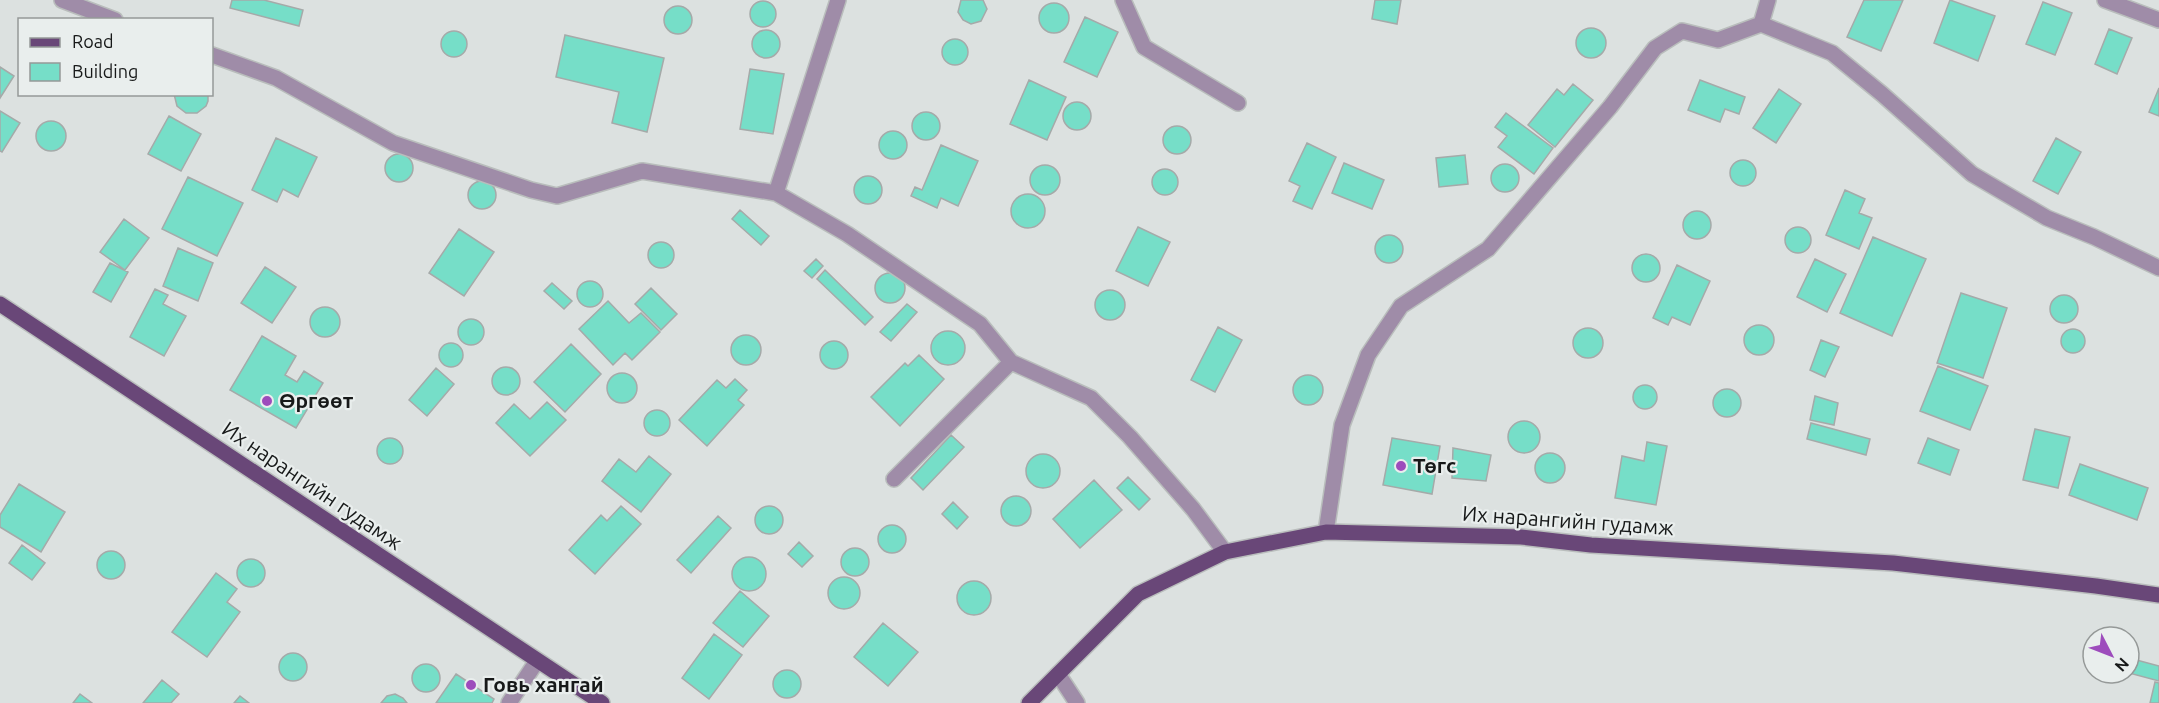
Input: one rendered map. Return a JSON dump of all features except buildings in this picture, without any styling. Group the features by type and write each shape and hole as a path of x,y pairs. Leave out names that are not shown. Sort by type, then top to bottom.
{"main road":[{"name":"Их нарангийн гудамж","path":"0,304 602,703"},
{"name":"Их нарангийн гудамж","path":"1029,703 1138,594 1225,552 1326,532 1521,537 1591,545 1893,563 2096,586 2159,596"}],"street":[{"path":"62,0 111,18"},
{"path":"776,193 838,0"},
{"path":"1123,0 1144,47 1238,103"},
{"path":"1761,24 1768,0"},
{"path":"2105,0 2159,20"},
{"path":"1326,532 1342,425 1368,356 1401,306 1488,249 1610,107 1656,48 1682,31 1718,40 1761,24 1832,53 1972,174 2047,218 2094,237 2159,268"},
{"path":"213,55 276,78 393,143 531,190 557,196 642,171 776,193 847,234 980,324 1011,362 1090,398 1130,437 1178,491 1225,552"},
{"path":"894,478 1011,362"},
{"path":"510,703 537,661"},
{"path":"1058,674 1077,703"}],"place":[{"name":"Өргөөт","path":"267,401"},
{"name":"Төгс","path":"1401,466"},
{"name":"Говь хангай","path":"471,685"}]}
